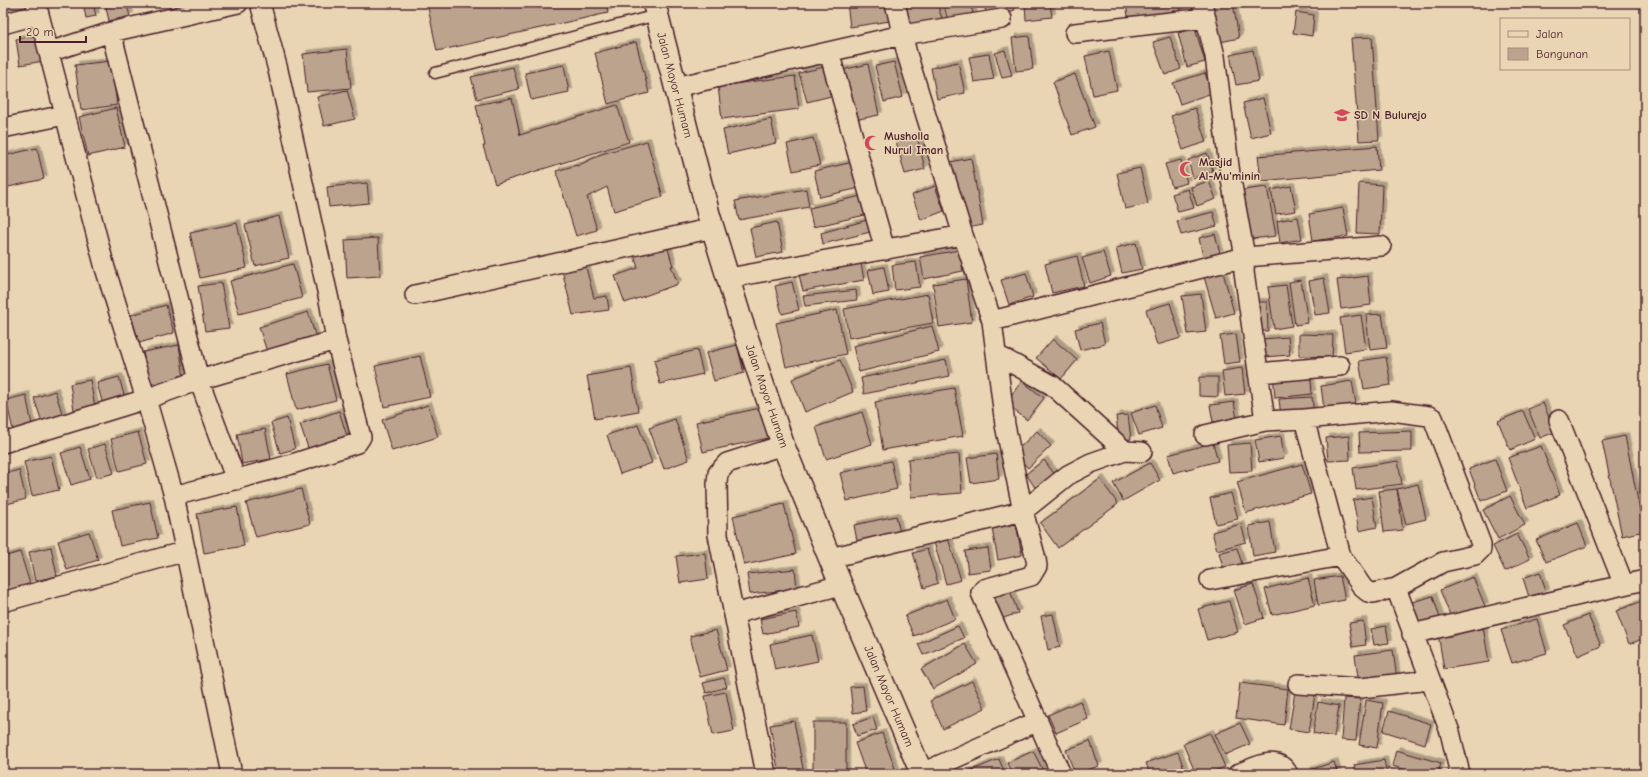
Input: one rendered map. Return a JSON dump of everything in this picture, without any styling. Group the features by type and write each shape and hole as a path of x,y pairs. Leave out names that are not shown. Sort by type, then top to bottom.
{"main road":[{"name":"Jalan Mayor Humam","path":"655,9 713,228 739,314 783,444 841,585 922,774"}],"street":[{"path":"49,52 111,32 238,3"},
{"path":"174,496 236,480 351,445 360,440 361,436 336,340 329,300 278,70 260,3"},
{"path":"895,3 902,35 963,235 992,321 1005,425 1023,511 1036,559 1034,573 1031,576 984,589 981,593 1061,774"},
{"path":"3,24 38,9 64,115 105,268 146,398 174,496 232,774"},
{"path":"1075,33 1204,11 1216,56 1230,174 1245,257 1244,272 1265,421"},
{"path":"676,87 902,35 1002,19"},
{"path":"111,32 199,380 236,480"},
{"path":"829,52 885,250"},
{"path":"3,128 64,115"},
{"path":"415,295 713,228"},
{"path":"729,278 963,235"},
{"path":"992,321 1245,257 1380,246"},
{"path":"3,442 199,380 336,340"},
{"path":"830,558 1023,511 1068,475 1091,464 1133,452 1052,385 997,355"},
{"path":"1258,373 1340,366"},
{"path":"1205,435 1265,421 1391,411 1429,416 1433,418 1481,544 1481,549 1475,555 1443,562 1396,588 1373,593 1368,592 1363,588 1341,556 1304,419"},
{"path":"1559,420 1623,585"},
{"path":"766,774 718,535 718,473 727,463 783,444"},
{"path":"6,601 186,551"},
{"path":"1210,580 1341,556"},
{"path":"1412,634 1645,580"},
{"path":"734,614 841,585"},
{"path":"1396,588 1429,680 1450,732 1460,774"},
{"path":"1298,684 1361,688 1429,680"},
{"path":"922,774 1038,721"},
{"path":"1238,774 1264,764 1274,762 1279,763 1286,768 1288,774"}],"lane":[{"path":"435,73 655,9"}],"building":[{"path":"3,3 27,3 30,11 3,20"},
{"path":"83,3 93,3 96,16 86,18"},
{"path":"105,3 126,3 130,16 109,21"},
{"path":"343,3 362,3 344,7"},
{"path":"427,3 606,3 608,13 437,51"},
{"path":"847,3 887,3 890,21 850,27"},
{"path":"912,3 937,3 943,22 912,32 903,6"},
{"path":"943,3 970,3 975,20 950,27"},
{"path":"983,3 1012,3 1015,10 988,18"},
{"path":"1025,3 1050,3 1052,17 1026,20"},
{"path":"1126,3 1180,3 1181,16 1129,23"},
{"path":"1208,3 1233,3 1239,38 1216,43"},
{"path":"1296,12 1314,15 1312,36 1293,33"},
{"path":"1195,28 1205,62 1187,67 1178,33"},
{"path":"40,35 44,61 20,65 16,39"},
{"path":"1029,36 1033,69 1016,71 1012,38"},
{"path":"1170,37 1181,69 1165,75 1153,42"},
{"path":"1372,37 1379,140 1359,141 1351,38"},
{"path":"636,42 649,93 608,104 595,53"},
{"path":"347,49 351,88 307,92 303,54"},
{"path":"1005,50 1012,76 1002,78 995,53"},
{"path":"1253,50 1259,81 1236,85 1230,55"},
{"path":"1109,51 1117,90 1093,95 1085,56"},
{"path":"989,54 994,79 974,82 969,57"},
{"path":"111,61 117,105 81,110 75,65"},
{"path":"894,62 903,97 884,102 875,66"},
{"path":"958,62 965,93 937,99 931,68"},
{"path":"868,64 879,115 854,120 842,70"},
{"path":"564,65 569,92 531,100 525,73"},
{"path":"513,67 519,89 477,99 471,77"},
{"path":"824,67 831,96 807,102 799,73"},
{"path":"1205,73 1212,93 1180,104 1173,83"},
{"path":"1075,74 1095,127 1072,135 1053,82"},
{"path":"795,76 799,109 722,119 718,86"},
{"path":"347,90 355,119 324,126 317,97"},
{"path":"512,98 520,135 617,105 629,142 495,184 483,146 485,146 476,105"},
{"path":"1263,98 1271,133 1251,138 1243,103"},
{"path":"116,108 125,147 88,156 79,117"},
{"path":"1195,108 1206,142 1183,150 1171,116"},
{"path":"771,119 776,143 728,154 723,130"},
{"path":"917,136 925,169 905,174 896,141"},
{"path":"813,138 820,165 793,171 787,144"},
{"path":"647,141 663,197 614,211 607,187 587,197 597,230 576,236 556,171 577,166 598,155"},
{"path":"1377,146 1379,170 1261,181 1258,156"},
{"path":"37,148 44,179 4,188 3,156"},
{"path":"1207,153 1213,171 1193,178 1188,160"},
{"path":"971,158 983,225 962,229 950,162"},
{"path":"1181,160 1187,183 1172,187 1165,164"},
{"path":"853,162 860,188 820,197 814,171"},
{"path":"1140,168 1148,204 1125,209 1117,173"},
{"path":"1209,181 1216,199 1197,206 1191,187"},
{"path":"367,183 369,203 329,207 327,187"},
{"path":"1359,183 1382,185 1380,234 1357,233"},
{"path":"935,186 944,211 921,220 912,195"},
{"path":"1291,186 1296,211 1276,214 1271,190"},
{"path":"1267,187 1276,236 1252,239 1243,190"},
{"path":"806,189 809,207 739,220 735,201"},
{"path":"1188,189 1194,208 1178,212 1172,194"},
{"path":"861,196 865,215 813,227 809,208"},
{"path":"1343,208 1348,236 1313,241 1309,214"},
{"path":"1213,212 1217,226 1181,235 1177,221"},
{"path":"279,216 289,258 255,266 245,225"},
{"path":"1298,217 1302,239 1280,243 1277,221"},
{"path":"871,219 874,231 823,244 821,233"},
{"path":"777,222 783,252 756,257 750,228"},
{"path":"237,223 247,268 200,278 190,233"},
{"path":"1215,234 1220,253 1203,257 1199,238"},
{"path":"378,238 380,276 347,278 345,240"},
{"path":"666,242 673,266 671,266 678,284 625,303 615,276 638,268 633,252"},
{"path":"1136,243 1142,269 1122,273 1116,248"},
{"path":"959,250 963,271 924,279 920,257"},
{"path":"1103,252 1111,276 1090,283 1082,258"},
{"path":"1077,256 1084,286 1052,293 1045,264"},
{"path":"584,260 594,298 607,296 609,310 573,315 561,266"},
{"path":"916,262 920,287 895,290 892,265"},
{"path":"293,264 302,298 239,314 230,281"},
{"path":"861,264 864,280 803,291 799,275"},
{"path":"884,267 889,292 873,295 868,270"},
{"path":"1223,272 1234,313 1216,318 1204,277"},
{"path":"1026,273 1033,297 1009,305 1001,280"},
{"path":"1368,276 1371,305 1341,309 1337,280"},
{"path":"1324,278 1330,313 1315,315 1309,281"},
{"path":"966,279 972,322 939,327 933,284"},
{"path":"1301,280 1308,323 1295,325 1289,282"},
{"path":"792,282 799,310 782,314 775,286"},
{"path":"221,283 229,328 205,331 198,286"},
{"path":"1286,285 1292,326 1274,329 1268,287"},
{"path":"856,290 857,300 805,306 803,296"},
{"path":"928,294 933,323 849,338 844,309"},
{"path":"1201,294 1206,332 1188,334 1182,296"},
{"path":"1252,302 1267,302 1268,331 1253,331"},
{"path":"1170,303 1181,338 1157,345 1146,310"},
{"path":"166,305 174,333 139,343 131,315"},
{"path":"837,310 846,354 786,367 776,323"},
{"path":"308,312 316,338 267,352 259,327"},
{"path":"1382,314 1387,348 1370,350 1366,315"},
{"path":"1361,315 1366,349 1345,352 1340,318"},
{"path":"1100,323 1105,344 1080,350 1075,329"},
{"path":"932,326 939,352 859,372 853,346"},
{"path":"1236,334 1240,362 1224,364 1220,336"},
{"path":"1299,334 1333,335 1332,357 1299,356"},
{"path":"1288,337 1290,355 1264,357 1262,339"},
{"path":"1053,339 1077,360 1061,379 1036,358"},
{"path":"179,345 184,378 149,384 143,352"},
{"path":"737,345 744,373 714,381 706,353"},
{"path":"697,350 703,374 660,384 654,360"},
{"path":"420,356 430,397 384,407 375,366"},
{"path":"1386,357 1391,385 1364,389 1359,361"},
{"path":"840,360 853,392 805,412 792,379"},
{"path":"946,360 950,376 864,394 861,378"},
{"path":"327,364 336,400 296,410 287,374"},
{"path":"631,368 638,411 595,419 587,376"},
{"path":"1242,368 1245,394 1225,396 1222,371"},
{"path":"1310,369 1312,394 1275,398 1273,373"},
{"path":"119,377 125,399 103,405 97,383"},
{"path":"1199,377 1218,377 1218,397 1199,396"},
{"path":"90,380 95,407 74,410 70,384"},
{"path":"1022,381 1044,398 1027,420 1005,403"},
{"path":"1352,381 1356,404 1324,409 1321,386"},
{"path":"954,388 963,436 883,450 875,402"},
{"path":"55,391 64,419 43,425 34,398"},
{"path":"26,395 32,425 13,430 6,400"},
{"path":"1312,397 1314,415 1281,417 1279,399"},
{"path":"1234,402 1237,419 1213,422 1210,405"},
{"path":"1543,403 1555,432 1540,438 1528,409"},
{"path":"428,405 438,437 392,451 382,420"},
{"path":"1155,405 1162,428 1139,435 1131,413"},
{"path":"765,407 773,437 703,452 696,422"},
{"path":"339,411 348,439 309,451 300,424"},
{"path":"1523,411 1535,439 1510,450 1498,421"},
{"path":"862,412 872,444 826,459 816,427"},
{"path":"1128,415 1131,439 1119,441 1116,416"},
{"path":"287,418 295,449 280,453 271,423"},
{"path":"675,419 689,460 664,469 649,428"},
{"path":"638,425 652,463 620,474 607,435"},
{"path":"265,429 271,459 242,464 237,434"},
{"path":"1037,431 1051,446 1028,468 1014,453"},
{"path":"1412,431 1412,451 1360,452 1359,433"},
{"path":"138,432 147,464 119,471 111,439"},
{"path":"1281,436 1284,458 1259,462 1255,440"},
{"path":"1349,436 1350,460 1328,461 1326,438"},
{"path":"1625,436 1644,531 1622,536 1602,441"},
{"path":"1213,443 1218,461 1173,473 1168,455"},
{"path":"1250,443 1252,471 1229,472 1227,445"},
{"path":"105,444 114,473 97,478 88,449"},
{"path":"1541,446 1560,495 1527,508 1508,458"},
{"path":"80,447 90,479 71,485 61,453"},
{"path":"959,454 962,493 911,497 908,459"},
{"path":"996,454 999,479 971,483 967,458"},
{"path":"51,456 59,490 32,496 24,462"},
{"path":"1495,459 1507,491 1481,501 1469,469"},
{"path":"1044,460 1055,475 1036,489 1026,474"},
{"path":"891,461 897,489 847,501 840,473"},
{"path":"1398,461 1402,484 1356,490 1353,468"},
{"path":"1150,463 1160,480 1123,501 1113,483"},
{"path":"1302,464 1311,494 1246,513 1237,482"},
{"path":"19,470 26,499 3,505 3,474"},
{"path":"1100,479 1118,504 1058,548 1040,523"},
{"path":"1418,484 1426,519 1406,524 1397,489"},
{"path":"301,489 310,524 256,537 246,503"},
{"path":"1397,489 1403,530 1384,532 1379,491"},
{"path":"1231,493 1238,519 1216,524 1210,498"},
{"path":"1510,496 1525,525 1498,539 1483,510"},
{"path":"1372,497 1377,527 1359,531 1353,500"},
{"path":"150,502 158,538 120,546 112,510"},
{"path":"784,504 796,554 744,565 733,516"},
{"path":"237,507 244,546 204,553 197,514"},
{"path":"896,516 901,537 858,546 854,525"},
{"path":"1270,522 1275,552 1253,556 1249,526"},
{"path":"1578,523 1587,546 1546,562 1536,540"},
{"path":"1016,524 1022,555 998,560 992,529"},
{"path":"1241,524 1246,542 1217,550 1212,532"},
{"path":"89,532 98,560 67,570 58,541"},
{"path":"1517,534 1530,559 1505,571 1493,546"},
{"path":"948,538 961,580 946,584 934,542"},
{"path":"51,547 57,576 35,581 29,552"},
{"path":"988,548 991,570 968,573 965,551"},
{"path":"1237,548 1242,564 1224,570 1219,553"},
{"path":"927,549 938,583 924,588 913,553"},
{"path":"20,552 30,584 3,592 3,557"},
{"path":"705,553 708,579 680,583 676,556"},
{"path":"795,569 797,589 750,594 747,574"},
{"path":"1540,572 1546,592 1529,597 1523,578"},
{"path":"1340,576 1345,600 1318,605 1314,580"},
{"path":"1473,577 1485,606 1452,620 1440,590"},
{"path":"1308,578 1315,605 1272,615 1265,589"},
{"path":"1253,584 1264,618 1245,624 1234,590"},
{"path":"1009,588 1018,613 995,621 986,596"},
{"path":"1433,596 1440,618 1419,624 1412,602"},
{"path":"947,599 955,619 914,636 905,616"},
{"path":"1645,600 1645,638 1629,644 1616,611"},
{"path":"1229,601 1238,632 1207,640 1198,609"},
{"path":"796,612 799,627 763,634 760,619"},
{"path":"1053,614 1060,647 1048,650 1041,616"},
{"path":"1588,615 1601,646 1578,656 1564,625"},
{"path":"1537,619 1547,653 1512,663 1501,630"},
{"path":"1363,621 1366,645 1353,647 1349,623"},
{"path":"958,626 964,638 923,655 918,644"},
{"path":"1386,626 1389,643 1374,645 1371,629"},
{"path":"1483,627 1489,662 1444,669 1438,634"},
{"path":"716,630 727,670 700,677 690,636"},
{"path":"812,635 818,661 775,670 770,644"},
{"path":"965,644 977,664 933,689 921,669"},
{"path":"1393,650 1397,680 1359,685 1355,655"},
{"path":"724,678 727,687 706,693 703,683"},
{"path":"972,681 985,708 943,729 930,701"},
{"path":"1240,683 1288,689 1284,725 1236,718"},
{"path":"863,686 866,711 853,713 850,687"},
{"path":"1295,691 1315,694 1309,732 1289,729"},
{"path":"726,692 734,731 713,735 705,696"},
{"path":"1344,698 1360,699 1356,741 1341,740"},
{"path":"1366,700 1383,703 1377,748 1359,745"},
{"path":"1080,701 1088,719 1056,733 1048,715"},
{"path":"1318,702 1339,706 1334,737 1313,733"},
{"path":"1389,711 1431,724 1425,744 1383,731"},
{"path":"873,717 877,730 857,736 853,724"},
{"path":"794,721 804,774 779,774 770,725"},
{"path":"813,722 846,722 846,774 813,774"},
{"path":"1240,723 1250,744 1225,755 1215,734"},
{"path":"882,733 897,774 866,774 855,743"},
{"path":"1210,733 1225,767 1207,774 1196,774 1183,744"},
{"path":"1090,741 1099,766 1075,774 1066,750"},
{"path":"1396,750 1441,763 1438,774 1422,774 1392,766"},
{"path":"1033,751 1045,774 1012,774 1007,763"},
{"path":"1178,752 1186,774 1150,774 1146,763"},
{"path":"999,759 1005,774 965,773"},
{"path":"1384,760 1387,774 1356,774 1354,765"},
{"path":"1334,762 1338,774 1308,774 1307,771"}],"place":[{"name":"SD N Bulurejo","path":"1342,115"},
{"name":"Musholla Nurul Iman","path":"872,143"},
{"name":"Masjid Al-Mu'minin","path":"1187,169"}]}
